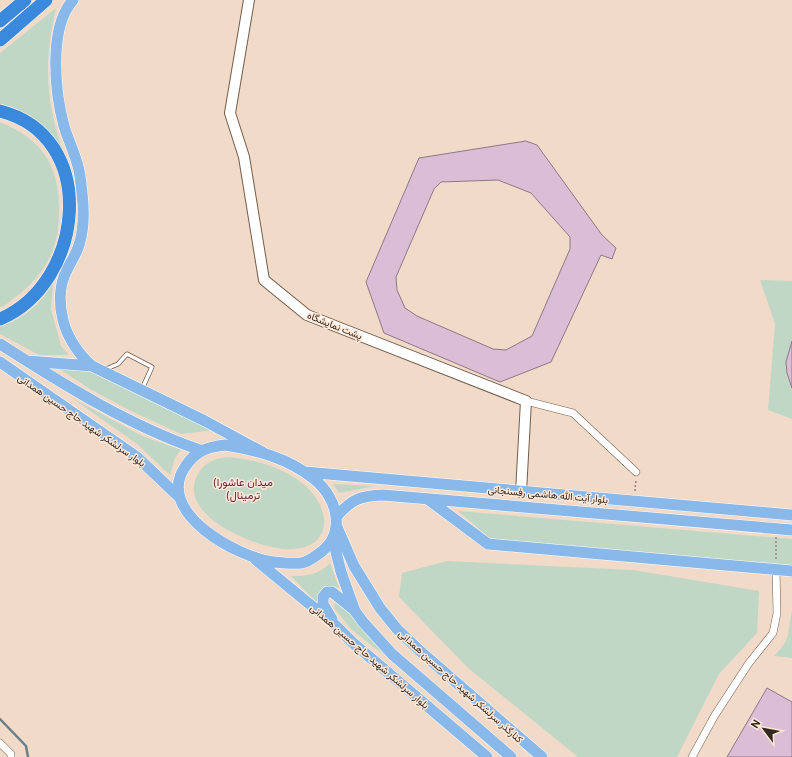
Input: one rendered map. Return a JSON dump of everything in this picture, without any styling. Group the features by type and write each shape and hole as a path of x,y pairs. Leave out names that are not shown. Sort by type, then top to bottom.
{"highway":[{"path":"0,40 46,0"},
{"path":"0,21 21,3"},
{"path":"0,112 13,115 33,127 53,148 65,174 70,207 63,250 49,278 27,304 0,319"}],"main road":[{"path":"73,0 62,18 58,34 57,79 59,105 80,173 83,222 79,245 74,259 66,270 60,298 63,321 72,342 85,360 92,366"},
{"name":"بلوار سرلشکر شهید حاج حسین همدانی","path":"0,344 129,421 167,439 200,450"},
{"path":"27,361 92,366 104,370 211,424 264,453 305,472 325,490 333,504 337,522 333,540 325,550 303,562 290,564 268,562 251,556 222,542 191,517 178,496 179,481 183,469 190,459 200,450 225,445 264,453"},
{"name":"بلوار سرلشکر شهید حاج حسین همدانی","path":"0,362 137,457 163,480 178,496"},
{"path":"0,369 15,372"},
{"name":"بلوار آیت الله هاشمی رفسنجانی","path":"305,472 792,515"},
{"path":"520,507 521,492"},
{"name":"بلوار آیت الله هاشمی رفسنجانی","path":"337,522 346,505 357,498 370,495 383,495 792,530"},
{"path":"429,500 488,544 792,571"},
{"name":"کنارگذر سرلشکر شهید حاج حسین همدانی","path":"337,522 354,566 380,608 397,629 542,757"},
{"name":"بلوار سرلشکر شهید حاج حسین همدانی","path":"333,540 341,572 355,611 363,622 392,654 511,757"},
{"name":"بلوار سرلشکر شهید حاج حسین همدانی","path":"251,556 335,625 352,642 487,757"},
{"path":"335,625 324,604 323,597 327,592 332,592 355,611"}],"street":[{"name":"پشت نمایشگاه","path":"249,0 230,113 244,156 264,280 307,316 526,401"},
{"path":"521,492 526,401 574,413 636,472"},
{"path":"692,757 715,714 749,663 773,633 777,613 776,569"},
{"path":"0,743 11,754 11,757"}],"lane":[{"path":"104,370 118,364 126,354 152,367 141,390"}],"path":[{"path":"634,501 636,472"},
{"path":"776,529 776,569"}],"green space":[{"path":"56,8 48,63 48,80 53,114 63,151 44,127 28,115 20,110 0,104 0,53"},
{"path":"0,122 28,137 46,157 56,182 59,197 59,214 56,241 45,266 26,288 4,306 0,307"},
{"path":"760,280 792,281 792,419 768,410 775,324"},
{"path":"53,283 51,309 61,346 69,355 39,355 0,334 0,327 31,310 43,298"},
{"path":"58,368 80,368 91,372 214,430 181,434 131,411 90,389"},
{"path":"72,398 142,436 181,450 175,458 170,475 137,444"},
{"path":"228,457 257,462 276,468 286,472 302,483 313,493 324,516 324,527 320,537 312,544 300,548 283,549 270,547 237,535 221,526 207,515 197,503 194,489 198,474 204,466 211,461"},
{"path":"333,484 375,486 339,493"},
{"path":"458,511 792,539 792,565 492,540"},
{"path":"447,561 633,570 759,591 757,633 719,674 677,757 578,757 468,668 399,597 402,573"},
{"path":"330,563 339,588 330,586 326,588 319,605 291,576 312,574 326,567"},
{"path":"335,602 341,603 384,655 352,630 334,608"},
{"path":"792,611 792,658 774,656 784,645 788,635"}],"building":[{"path":"526,141 537,145 602,235 616,248 612,259 601,255 551,362 500,382 384,333 366,282 419,158","holes":["498,180 531,193 570,237 570,249 532,336 506,350 493,349 417,316 405,308 397,290 396,277 434,189 441,182"]},
{"path":"792,341 792,388 787,373 786,362"},
{"path":"767,688 792,702 792,757 727,757"}],"waterway":[{"path":"0,719 26,746 28,757"}],"district":[{"name":"(میدان عاشورا (ترمینال","path":"243,488"}]}
